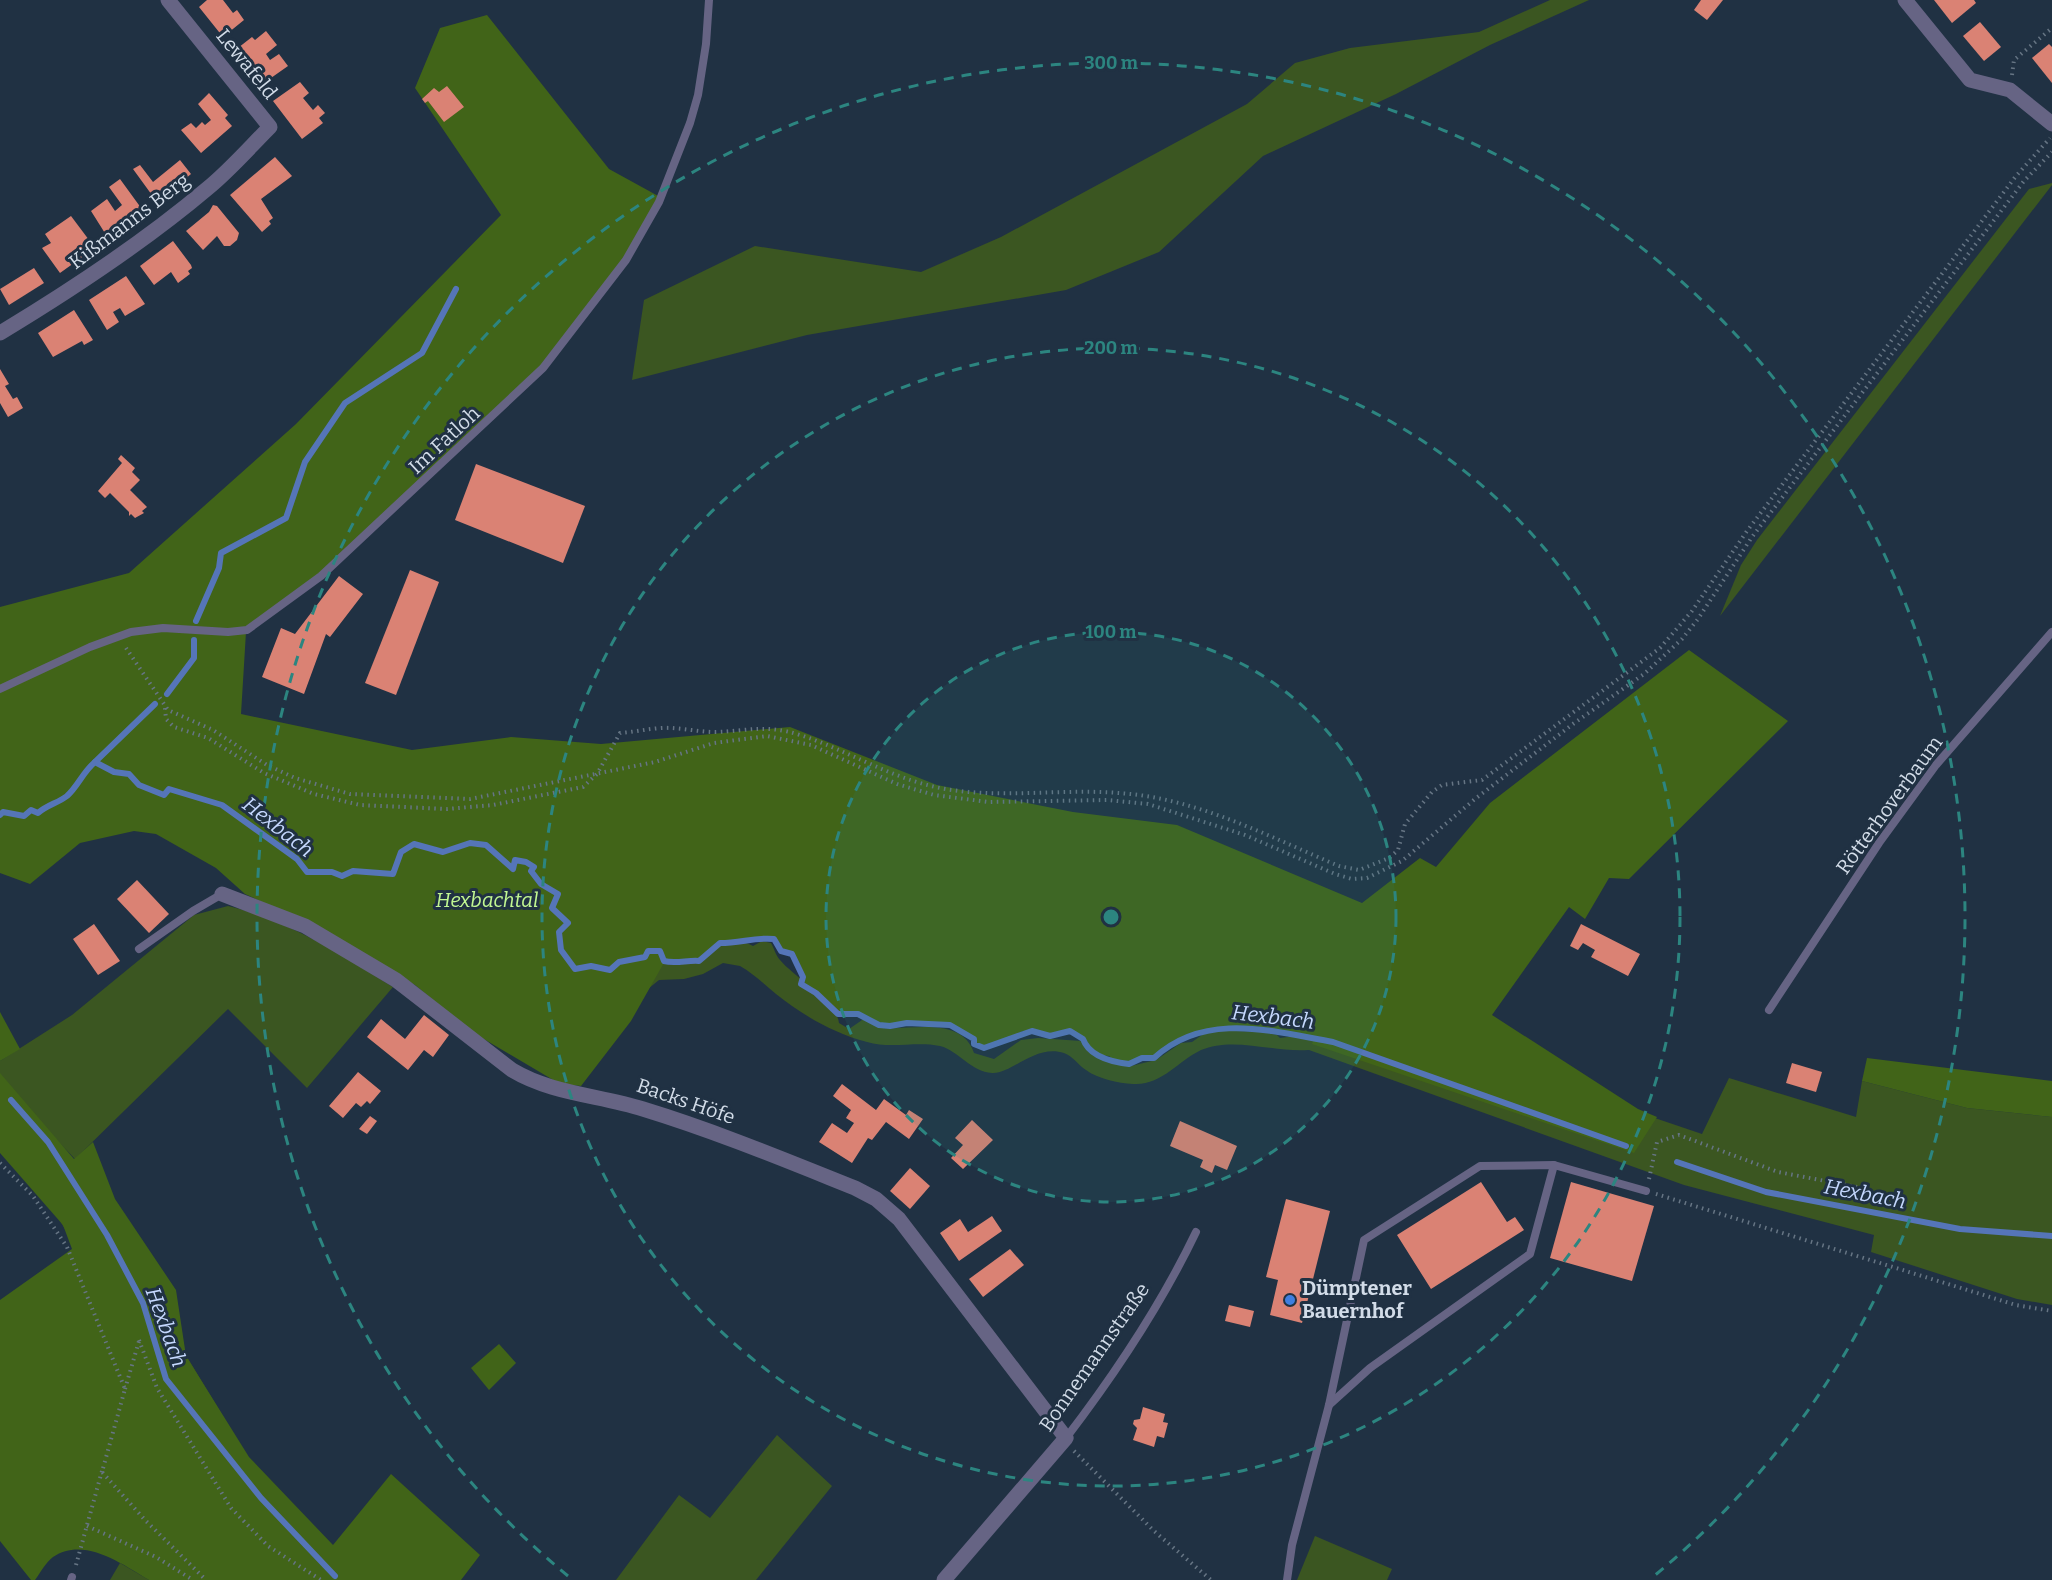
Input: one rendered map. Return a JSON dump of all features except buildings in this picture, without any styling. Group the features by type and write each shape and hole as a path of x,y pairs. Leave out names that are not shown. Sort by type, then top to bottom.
{"street":[{"name":"Lewafeld","path":"168,0 270,127"},
{"path":"1905,0 1970,81 2010,90 2052,124"},
{"name":"Kißmanns Berg","path":"0,333 74,289 131,248 209,187 270,127"},
{"name":"Backs Höfe","path":"222,894 305,926 396,980 512,1070 533,1082 556,1090 607,1097 700,1126 876,1199 899,1220 1065,1438"},
{"name":"Bonnemannstraße","path":"944,1580 1065,1438"}],"lane":[{"name":"Im Fatloh","path":"0,689 118,636 145,629 247,630 321,576 543,368 626,260 659,202 690,123 698,96 706,44 709,0"},
{"name":"Rötterhoverbaum","path":"1769,1011 1879,843 1936,765 2052,632"},
{"path":"139,949 193,911 222,894"},
{"path":"1329,1405 1370,1368 1530,1254 1554,1165"},
{"path":"1287,1580 1292,1545 1329,1405 1364,1240 1479,1166 1554,1165 1646,1191"},
{"name":"Bonnemannstraße","path":"1065,1438 1097,1398 1171,1282 1196,1232"}],"path":[{"path":"2010,90 2014,60 2052,28"},
{"path":"166,708 166,719 174,727 208,738 264,773 292,786 348,804 471,808 583,787 597,774 620,733 662,728 715,732 747,728 782,730 936,788 990,794 1107,792 1150,796 1182,804 1237,824 1347,869 1359,870 1376,865 1398,850 1405,824 1432,792 1442,785 1482,780 1660,648 1692,611 1747,531 2016,176 2052,135"},
{"path":"118,636 166,708 213,730 267,765 295,778 350,794 470,799 655,762 714,743 754,736 781,737 811,745 890,782 934,795 989,802 1107,800 1148,804 1245,835 1346,878 1358,879 1378,874 1402,861 1475,799 1573,724 1644,674 1682,639 1716,594 1752,537 2024,181 2052,152"},
{"path":"1857,1187 1778,1173 1679,1135 1657,1142 1646,1191 2016,1305 2052,1311"},
{"path":"0,1163 33,1196 68,1247 125,1389 102,1472 145,1520 206,1580"},
{"path":"72,1579 139,1340 158,1388 231,1508 268,1546 321,1580"},
{"path":"1065,1438 1072,1449 1154,1531 1211,1580"},
{"path":"87,1526 142,1550 193,1580"}],"green space":[{"path":"1550,0 1589,0 1490,45 1396,94 1263,156 1159,252 1066,290 807,335 632,380 644,300 755,246 921,272 1001,237 1247,104 1295,63 1350,48 1479,32"},
{"path":"487,15 609,169 660,197 625,259 544,366 320,574 246,632 241,714 412,750 511,737 601,744 790,727 937,785 1073,812 1177,825 1362,903 1420,858 1436,867 1490,803 1689,650 1788,721 1629,879 1609,878 1585,919 1569,907 1492,1015 1638,1109 1657,1117 1634,1153 1312,1044 1315,1036 1213,1028 1191,1035 1155,1057 1140,1058 1129,1065 1118,1064 1109,1056 1097,1055 1069,1030 1048,1037 1023,1031 987,1049 949,1024 907,1022 892,1027 854,1012 837,1015 816,992 803,985 805,977 793,953 781,950 772,940 720,943 700,961 665,961 631,1021 581,1086 560,1084 472,1032 415,985 310,924 245,894 216,868 156,834 134,831 80,843 30,884 0,873 0,607 129,573 296,424 501,215 415,88 440,28"},
{"path":"2052,183 1720,616 1741,565 1757,540 2029,189"},
{"name":"Hexbachtal","path":"120,758 132,779 148,782 162,790 173,787 178,801 184,803 191,801 227,821 234,817 247,824 242,834 244,846 263,844 309,880 326,878 333,856 352,838 372,845 382,845 390,853 432,849 441,858 454,857 465,846 492,849 501,863 515,866 521,875 559,896 562,905 553,909 555,924 562,930 561,950 567,962 594,968 631,963 653,954 688,960 728,943 736,942 753,946 762,941 771,943 780,960 823,998 831,1007 839,1023 849,1029 865,1018 878,1019 884,1028 948,1029 968,1041 974,1053 994,1059 1021,1040 1038,1038 1081,1041 1098,1057 1131,1066 1156,1060 1181,1043 1192,1042 1209,1030 1264,1032 1280,1038 1303,1035 1445,1041 1491,1062 1492,1054 1530,1063 1535,1070 1588,1107 1626,1122 1643,1114 1702,1134 1729,1078 1856,1117 1862,1081 1967,1108 2052,1117 2052,1305 2017,1299 1871,1252 1874,1235 1684,1185 1309,1050 1240,1045 1214,1046 1201,1050 1161,1077 1143,1084 1115,1082 1102,1078 1086,1070 1067,1054 1053,1051 1043,1052 1000,1072 985,1072 940,1046 876,1044 842,1034 797,1010 740,966 723,963 703,974 684,979 659,980 643,993 606,984 574,986 550,976 545,956 531,950 514,953 470,936 446,921 392,915 339,894 319,900 292,897 220,840 191,835 174,821 135,812 93,825 85,817 85,789 52,822 34,829 8,831 0,840 0,815 3,812 24,816 30,810 38,813 51,801 61,797 65,781 77,776 91,760 109,764"},
{"path":"228,906 272,920 314,940 393,987 307,1088 228,1009 75,1159 54,1137 322,1580 85,1263 53,1209 0,1145 0,1061 72,1015 194,915"},
{"path":"0,1012 20,1049 0,1061"},
{"path":"1867,1058 2052,1081 2052,1117 1967,1108 1862,1081"},
{"path":"0,1073 74,1159 93,1142 115,1199 176,1290 186,1356 249,1457 333,1545 391,1474 480,1555 461,1580 149,1580 115,1560 77,1549 65,1551 53,1557 35,1580 31,1580 0,1541 0,1300 72,1249 63,1225 0,1153"},
{"path":"499,1344 516,1363 489,1390 471,1368"},
{"path":"777,1435 832,1486 756,1580 616,1580 679,1495 710,1518"},
{"path":"1315,1536 1392,1569 1387,1580 1297,1580"},
{"path":"120,1563 149,1580 110,1580"}],"waterway":[{"path":"196,621 219,568 221,553 286,518 305,462 345,403 422,353 456,289"},
{"path":"167,694 194,658 194,640"},
{"path":"95,762 155,704"},
{"name":"Hexbach","path":"0,815 3,812 24,816 31,810 38,813 67,796 95,762 114,772 129,774 139,785 164,795 169,789 222,805 297,859 307,872 332,872 342,876 353,871 393,874 401,852 414,844 443,852 470,843 486,845 513,869 515,860 526,862 534,867 531,871 541,884 558,894 552,908 568,923 559,932 561,950 575,969 591,966 610,970 619,962 645,957 648,951 660,951 664,961 699,961 720,943 774,939 781,951 792,954 803,977 801,984 816,993 838,1014 858,1014 879,1025 907,1023 950,1025 974,1039 974,1044 984,1048 1032,1031 1050,1036 1070,1031 1083,1039 1090,1050 1096,1054 1115,1062 1129,1064 1142,1058 1154,1058 1174,1043 1195,1034 1217,1029 1239,1028 1286,1033 1333,1042 1626,1146"},
{"name":"Hexbach","path":"11,1100 48,1142 107,1235 143,1303 166,1379 261,1498 335,1576"},
{"name":"Hexbach","path":"1677,1162 1766,1192 1960,1229 2052,1236"}],"place":[{"name":"Dümptener Bauernhof","path":"1290,1300"}]}
